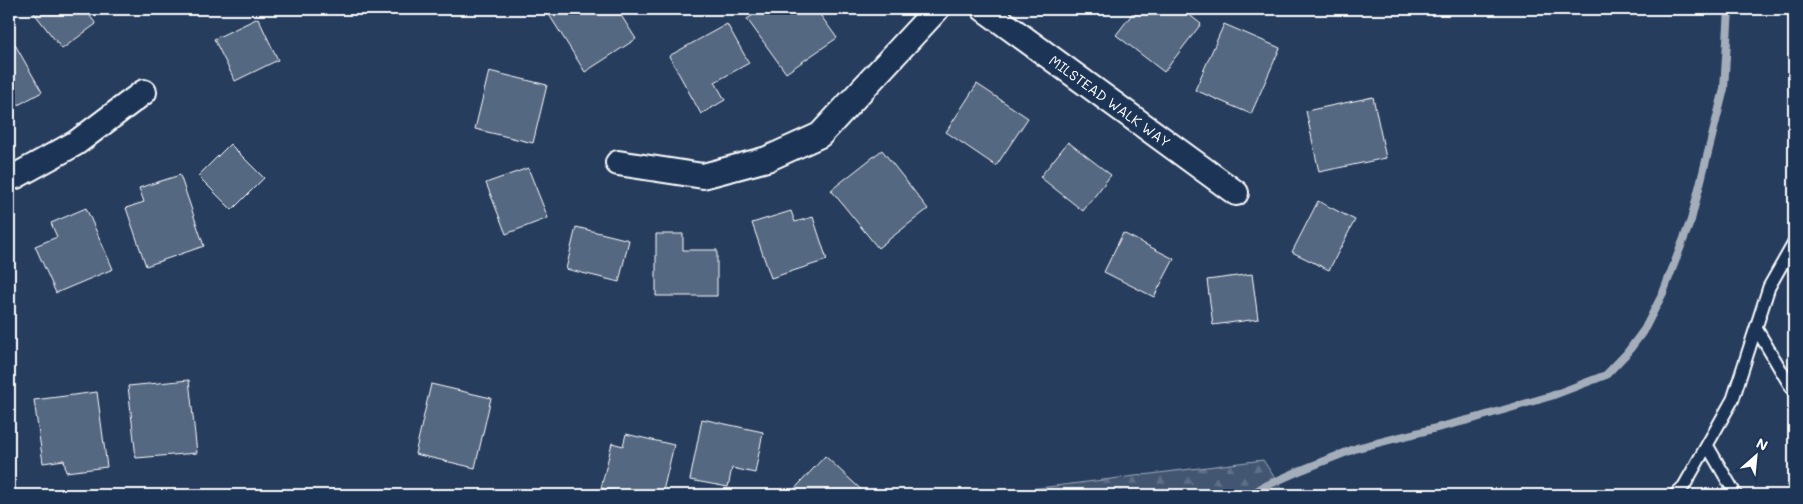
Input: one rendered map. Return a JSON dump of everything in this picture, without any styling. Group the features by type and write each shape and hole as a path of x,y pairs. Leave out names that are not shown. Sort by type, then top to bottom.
{"street":[{"path":"618,162 703,176 767,159 820,135 937,9"},
{"name":"MILSTEAD WALK WAY","path":"984,9 1236,194"},
{"path":"9,178 76,144 144,92"}],"lane":[{"path":"1675,495 1684,486 1733,399 1769,287 1794,243"},
{"path":"1756,328 1794,392"},
{"path":"1707,445 1736,495"}],"green space":[{"path":"1263,460 1286,495 983,495"}],"building":[{"path":"31,9 100,9 90,16 96,24 62,49"},
{"path":"555,9 617,9 636,39 585,72 548,13"},
{"path":"762,9 816,9 837,38 786,73 747,19"},
{"path":"1136,9 1182,9 1201,24 1164,72 1116,35"},
{"path":"258,18 278,60 235,81 214,39"},
{"path":"727,24 749,63 715,82 725,100 701,114 669,56"},
{"path":"1224,24 1280,48 1251,114 1195,90"},
{"path":"9,34 42,92 9,110"},
{"path":"489,71 547,85 533,143 475,129"},
{"path":"977,84 1028,118 996,166 946,132"},
{"path":"1373,97 1386,158 1319,172 1306,111"},
{"path":"1068,142 1111,175 1083,211 1040,177"},
{"path":"230,144 264,178 232,210 198,176"},
{"path":"882,150 928,209 878,248 831,190"},
{"path":"528,168 548,218 506,234 486,183"},
{"path":"180,175 204,246 146,266 126,208 144,202 139,188"},
{"path":"1318,201 1355,220 1329,270 1292,252"},
{"path":"86,208 113,269 56,293 35,246 57,237 51,223"},
{"path":"791,211 795,222 813,217 827,260 771,278 752,223"},
{"path":"576,227 629,240 619,282 566,269"},
{"path":"1123,233 1174,259 1154,297 1104,272"},
{"path":"656,234 683,234 683,250 717,250 717,296 656,296"},
{"path":"1252,274 1258,319 1213,325 1207,280"},
{"path":"189,380 197,453 136,458 128,386"},
{"path":"431,384 491,398 475,468 415,454"},
{"path":"97,392 107,467 66,472 64,460 43,463 34,400"},
{"path":"702,419 763,432 755,473 732,468 728,487 690,480"},
{"path":"626,434 674,445 662,495 631,495 601,488 612,443 623,446"},
{"path":"9,452 13,478 9,479"},
{"path":"825,456 867,495 789,495"}],"waterway":[{"path":"1251,495 1261,488 1299,471 1357,448 1476,418 1551,396 1606,375 1627,353 1644,330 1663,293 1691,220 1724,89 1729,9"}]}
